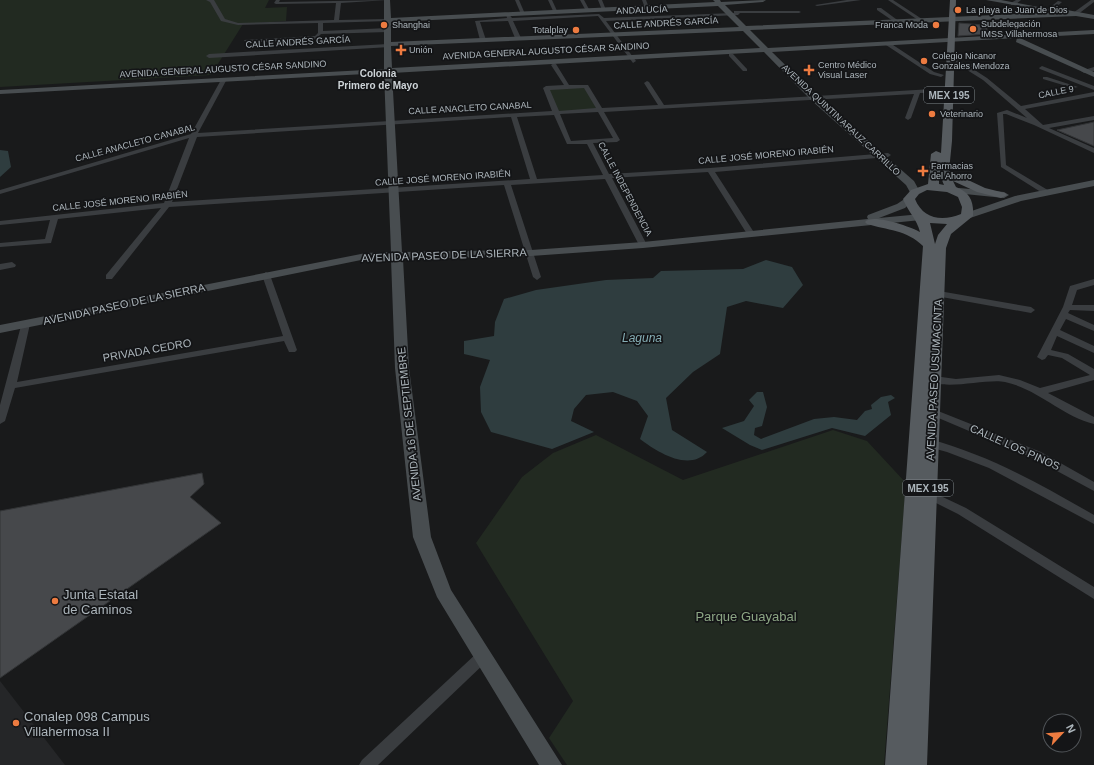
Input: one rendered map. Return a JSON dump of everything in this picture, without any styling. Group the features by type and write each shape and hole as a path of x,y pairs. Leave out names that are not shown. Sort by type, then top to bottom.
{"main road":[{"name":"AVENIDA 16 DE SEPTIEMBRE","path":"387,0 388,71 395,191 402,368 422,538 443,592 482,657 551,765"},
{"path":"387,20 509,16 523,13 588,10 597,12 604,9 759,0"},
{"name":"MEX 195","path":"947,0 947,42 941,75 945,90 944,170 955,190"},
{"name":"MEX 195","path":"948,20 953,0"},
{"path":"989,0 1016,2 1050,10 1094,17"},
{"path":"721,2 734,14 743,28 771,51"},
{"name":"AVENIDA QUINTIN ARAUZ CARRILLO","path":"734,14 751,28 771,51 818,98 920,191"},
{"name":"CALLE ANDRÉS GARCÍA","path":"388,40 483,40 1075,14"},
{"name":"AVENIDA GENERAL AUGUSTO CÉSAR SANDINO","path":"0,93 947,42 1094,32"},
{"name":"AVENIDA GENERAL AUGUSTO CÉSAR SANDINO","path":"947,42 1094,36"},
{"path":"1018,40 1094,75"},
{"name":"MEX 195","path":"938,127 950,57 947,42"},
{"name":"AVENIDA GENERAL AUGUSTO CÉSAR SANDINO","path":"388,71 554,65 631,59 732,55 771,51"},
{"path":"937,142 913,209 922,218 944,220 964,217 1001,203 1094,183"},
{"path":"944,170 962,182 989,193 1001,195"},
{"path":"920,191 955,190 1001,195 1043,193"},
{"path":"955,190 967,202 969,208 964,217"},
{"name":"AVENIDA PASEO DE LA SIERRA","path":"845,224 887,212 900,206 920,191"},
{"name":"AVENIDA PASEO USUMACINTA","path":"915,765 930,443 942,239 949,228 964,217"},
{"name":"AVENIDA PASEO DE LA SIERRA","path":"0,329 348,259 398,255 531,253 643,245 845,224 922,218"},
{"name":"AVENIDA PASEO USUMACINTA","path":"897,765 929,245 922,218"},
{"path":"871,222 910,231 923,239 929,245"}],"street":[{"path":"208,0 212,1 223,20 238,24 249,33 294,39 318,35 388,40"},
{"path":"278,0 276,3 387,0"},
{"path":"517,0 523,13"},
{"path":"550,0 556,12"},
{"path":"582,0 588,10"},
{"path":"600,0 604,9"},
{"path":"644,0 647,7"},
{"path":"817,5 859,0"},
{"path":"890,0 923,21"},
{"path":"1075,14 1094,0"},
{"path":"336,22 339,2"},
{"path":"1050,10 1060,2"},
{"path":"879,9 898,22"},
{"path":"483,40 477,21 509,16 597,12 631,59"},
{"name":"ANDALUCÍA","path":"602,20 800,12"},
{"path":"509,16 518,38"},
{"path":"249,33 297,28 321,22 387,20"},
{"path":"318,35 321,22"},
{"path":"294,39 297,28"},
{"path":"237,54 249,33"},
{"name":"CALLE ANDRÉS GARCÍA","path":"209,56 388,40"},
{"path":"890,45 932,73 941,75"},
{"path":"732,55 745,70"},
{"path":"950,57 985,79 1040,126"},
{"path":"965,66 1006,64"},
{"path":"554,65 567,86"},
{"path":"1042,68 1094,88"},
{"path":"1084,71 1094,69"},
{"path":"1044,78 1094,94"},
{"path":"109,277 166,205 194,135 223,81"},
{"path":"647,83 662,106"},
{"path":"586,86 599,111 616,140 569,143 546,88 586,86"},
{"name":"CALLE ANACLETO CANABAL","path":"0,192 194,135 557,112 599,111 945,90"},
{"path":"908,118 918,92"},
{"name":"CALLE 9","path":"1020,108 1094,94"},
{"path":"1043,193 1003,166 1000,113 1007,112 1094,152"},
{"path":"513,115 534,181"},
{"path":"1040,126 1094,118"},
{"name":"CALLE INDEPENDENCIA","path":"589,142 643,245"},
{"name":"CALLE JOSÉ MORENO IRABIÉN","path":"0,223 166,205 710,170 883,156"},
{"path":"710,170 751,234"},
{"path":"507,183 531,253 537,277"},
{"path":"0,245 48,241 55,217"},
{"path":"0,267 12,265"},
{"path":"266,275 292,350"},
{"path":"1093,377 1065,356 1044,354 1065,311 1074,287 1094,282"},
{"path":"939,294 1031,310"},
{"path":"1065,311 1094,308"},
{"path":"1065,311 1094,328"},
{"path":"0,421 25,324"},
{"path":"1055,331 1094,350"},
{"name":"PRIVADA CEDRO","path":"10,386 288,338"},
{"path":"1039,392 1093,377"},
{"path":"934,379 954,382 977,379 1004,379 1039,392 1080,415 1094,421"},
{"name":"CALLE LOS PINOS","path":"933,412 1037,455 1094,487"},
{"path":"930,443 957,451 996,468 1041,490 1094,520"},
{"path":"928,494 962,511 1094,594"},
{"path":"367,765 482,657"}],"shaded area":[{"name":"Conalep 098 Campus Villahermosa II","path":"0,681 65,765 0,765"}],"green space":[{"path":"0,0 269,0 265,8 287,7 286,21 243,24 211,75 0,87"},
{"path":"586,86 599,111 557,113 546,88"},
{"name":"Parque Guayabal","path":"833,430 867,441 906,483 884,765 567,765 549,738 573,701 476,543 522,477 553,453 596,435 683,480"}],"water":[{"path":"0,150 8,151 11,167 0,177"},
{"name":"Laguna","path":"766,260 792,267 803,285 783,308 746,301 727,307 720,354 693,372 666,398 672,430 707,452 700,458 682,460 673,458 640,439 648,416 637,401 613,392 586,395 574,409 571,421 594,432 552,449 491,432 481,412 480,387 490,360 464,354 464,341 494,336 495,322 504,299 536,290 606,280 653,278 661,271 743,269"},
{"path":"757,392 763,392 767,407 762,426 755,428 754,435 761,439 814,419 834,417 857,420 865,411 872,409 871,405 881,397 891,395 895,398 888,402 891,415 865,436 832,428 762,450 750,445 722,428 744,421 754,406 749,400"}],"building":[{"name":"Subdelegación IMSS Villahermosa","path":"959,23 983,25 987,27 987,34 958,36"},
{"path":"1094,122 1094,146 1057,130"},
{"name":"Junta Estatal de Caminos","path":"202,473 204,484 190,497 221,523 0,678 0,511"}],"place":[{"name":"La playa de Juan de Dios","path":"958,10"},
{"name":"Shanghai","path":"384,25"},
{"name":"Franca Moda","path":"936,25"},
{"name":"Subdelegación IMSS Villahermosa","path":"973,29"},
{"name":"Totalplay","path":"576,30"},
{"name":"Unión","path":"401,50"},
{"name":"Colegio Nicanor Gonzales Mendoza","path":"924,61"},
{"name":"Centro Médico Visual Laser","path":"809,70"},
{"name":"Veterinario","path":"932,114"},
{"name":"Farmacias del Ahorro","path":"923,171"},
{"name":"Junta Estatal de Caminos","path":"55,601"},
{"name":"Conalep 098 Campus Villahermosa II","path":"16,723"}],"district":[{"name":"Colonia Primero de Mayo","path":"378,78"}]}
